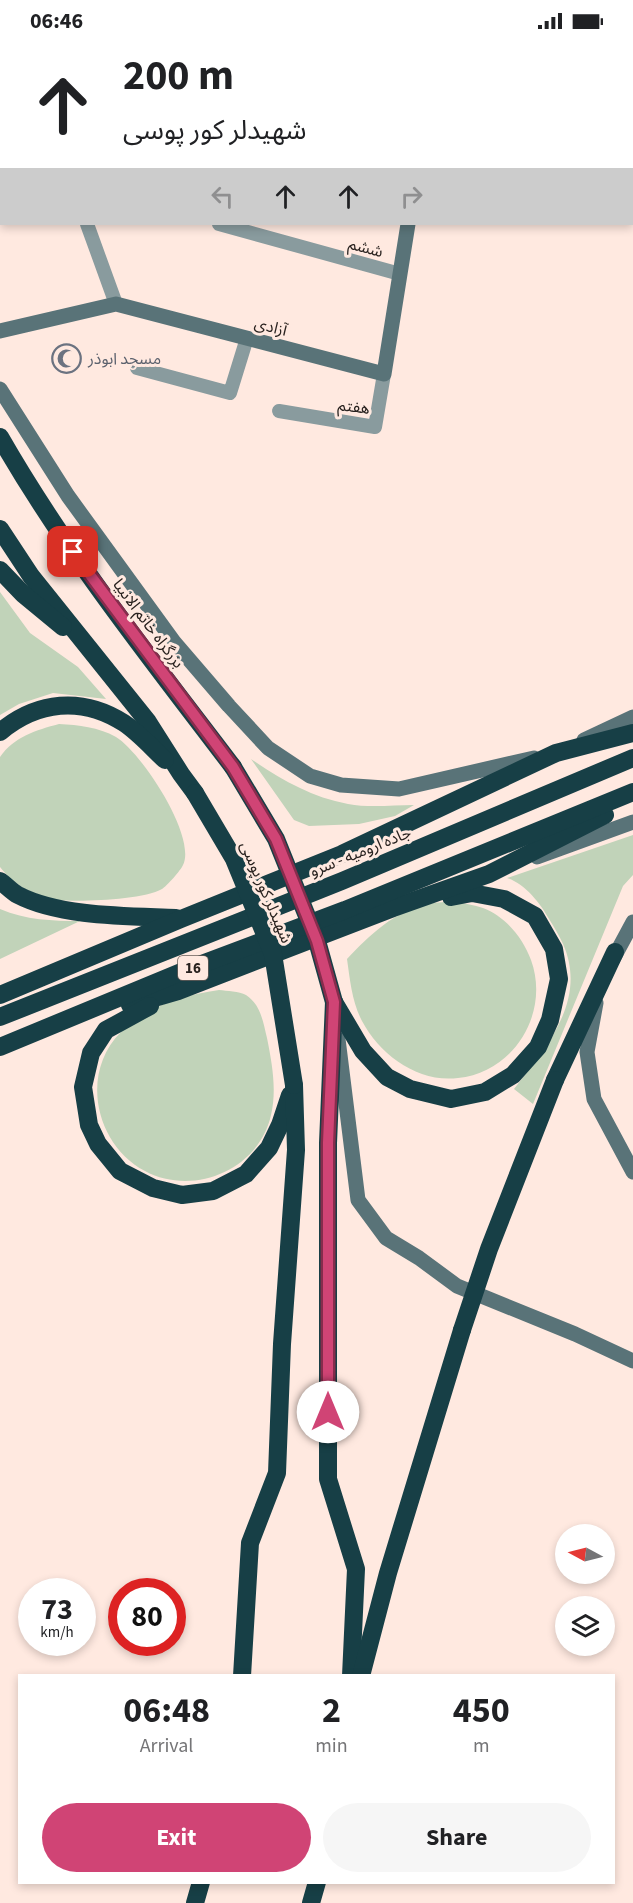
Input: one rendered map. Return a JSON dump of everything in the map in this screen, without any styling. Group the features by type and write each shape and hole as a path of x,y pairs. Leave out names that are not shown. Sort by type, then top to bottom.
{"highway":[{"name":"بزرگراه خاتم الانبیا","path":"0,437 50,518 97,586 233,767"},
{"path":"0,529 31,576 148,722 181,774"},
{"path":"0,570 23,594 98,657"},
{"path":"0,732 11,723 39,709 73,704 100,712 124,723 181,774"},
{"path":"0,995 342,855 556,753 633,732"},
{"name":"جاده ارومیه - سرو","path":"0,1017 342,881 633,758"},
{"name":"شهیدلر کور پوسی","path":"233,767 276,839 317,941 334,1002"},
{"name":"شهیدلر کور پوسی","path":"181,774 195,793 234,859 273,954 294,1085 296,1150 284,1323 277,1473 250,1543 242,1674"},
{"name":"16","path":"0,1047 186,970 345,910 633,792"},
{"path":"42,1030 178,991 393,908 489,874 633,801"},
{"path":"0,880 17,895 50,907 108,915 181,919"},
{"path":"334,1002 363,1051 387,1077 410,1089 433,1096 451,1099 485,1092 513,1075 538,1047 550,1020 559,979 554,949 535,916 504,900 472,893 393,908"},
{"path":"362,1674 388,1573 462,1330 493,1238 555,1080 615,952"},
{"path":"178,991 106,1030 91,1053 83,1087 89,1125 98,1144 120,1171 153,1188 182,1195 213,1191 246,1174 269,1148 294,1085"},
{"path":"334,1002 328,1143 328,1479 356,1569 351,1674"},
{"path":"195,1903 200,1884"},
{"path":"311,1903 316,1884"}],"main road":[{"path":"384,375 408,225"},
{"name":"آزادی","path":"0,331 116,304 384,375"},
{"path":"0,389 68,496 174,642 268,748 310,776 341,785 399,789 556,753 633,717"},
{"path":"489,874 633,822"},
{"path":"633,922 615,952 595,1008 587,1052 594,1099 633,1172"},
{"path":"334,1002 358,1200 386,1238 457,1286 633,1360"}],"street":[{"path":"87,225 116,304"},
{"name":"ششم","path":"223,225 400,274"},
{"path":"137,369 230,393 247,338"},
{"name":"هفتم","path":"279,411 375,427 384,375"}],"green space":[{"path":"0,592 30,633 78,667 106,699 53,693 19,704 0,715"},
{"path":"59,724 88,727 116,737 139,760 164,796 175,816 185,852 182,867 162,889 127,898 58,900 41,896 23,887 0,867 0,757 19,739"},
{"path":"251,759 297,787 334,801 364,806 414,805 395,816 359,824 309,826 294,820"},
{"path":"633,835 633,875 623,886 533,1104 514,1089 539,1057 560,1022 567,1004 570,985 569,965 555,928 541,907 526,889 507,878"},
{"path":"456,901 480,907 499,916 512,929 531,960 536,980 536,1000 523,1036 511,1052 496,1064 478,1073 458,1078 443,1078 415,1071 402,1064 379,1045 362,1021 356,1006 347,959 383,925 404,912 428,904"},
{"path":"0,909 20,916 39,919 80,921 0,959"},
{"path":"219,990 246,995 261,1014 273,1076 274,1096 271,1115 264,1134 253,1151 239,1164 203,1179 183,1181 164,1178 145,1171 128,1159 115,1144 105,1127 99,1108 97,1088 100,1068 108,1049 121,1032 142,1015 179,999"}],"place":[{"name":"مسجد ابوذر","path":"67,358"}],"route":[{"path":"73,552 233,767 276,839 317,941 334,1002 328,1143 328,1412"}]}
